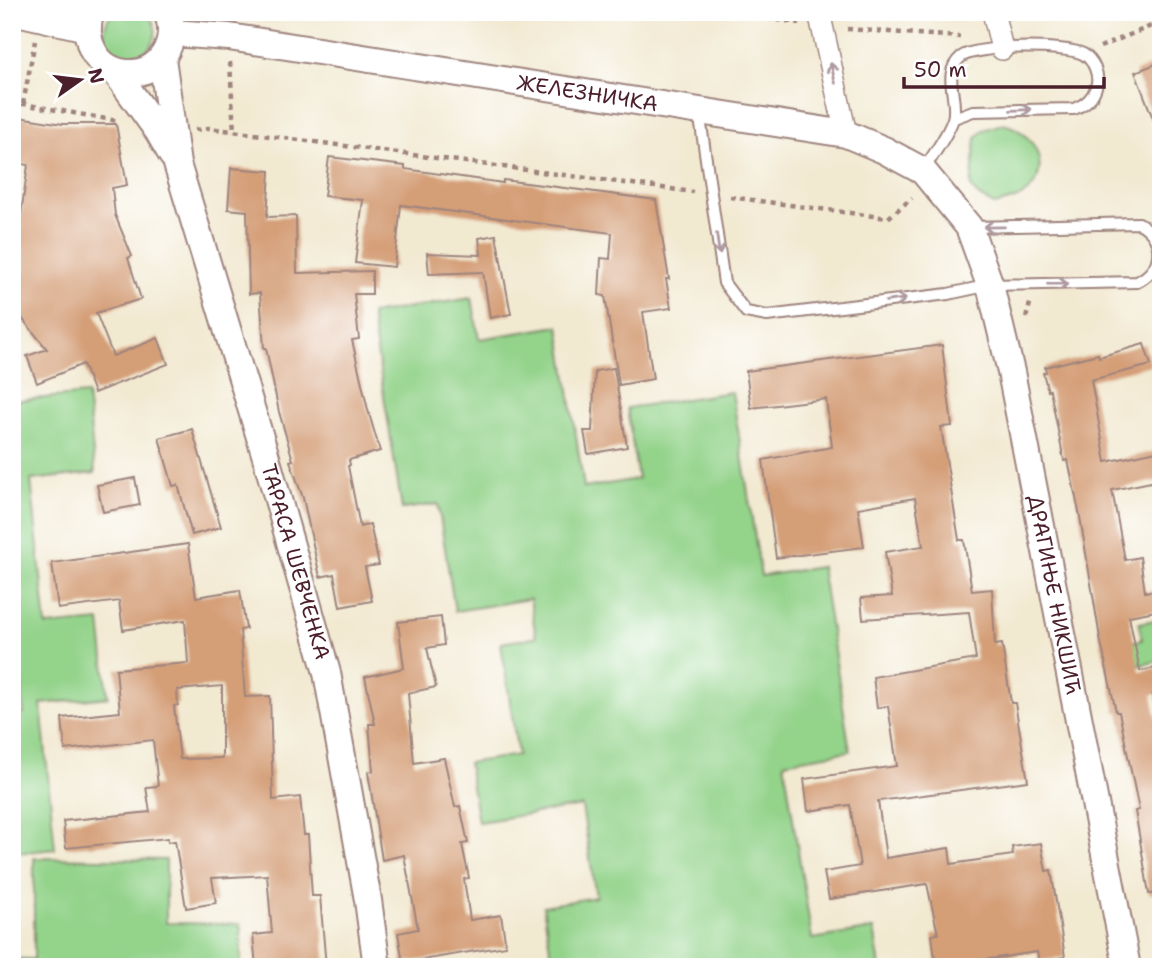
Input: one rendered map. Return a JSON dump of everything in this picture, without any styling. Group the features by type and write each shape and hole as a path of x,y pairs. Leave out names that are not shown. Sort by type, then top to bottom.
{"street":[{"path":"993,12 1000,41"},
{"path":"29,14 89,20"},
{"name":"ТАРАСА ШЕВЧЕНКА","path":"89,20 88,41 93,53 102,63 114,70 165,132"},
{"path":"820,20 846,134"},
{"path":"114,70 140,72 162,58 169,46 170,23"},
{"name":"ЖЕЛЕЗНИЧКА","path":"170,23 229,37 846,134 884,150 927,176 969,227"},
{"name":"ТАРАСА ШЕВЧЕНКА","path":"162,58 165,132 266,457 327,673 369,900 377,967"},
{"name":"ДРАГИЊЕ НИКШИЋ","path":"969,227 990,285 1011,372 1127,967"}],"lane":[{"path":"927,176 954,118 951,79 956,62 962,56 1000,41 1068,50 1083,54 1090,60 1097,74 1094,92 1088,102 1074,109 972,111 954,118"},
{"path":"699,111 724,283 746,312 767,316 948,294 990,285 1137,282 1155,269 1158,259 1157,246 1150,229 1139,223 969,227"}],"path":[{"path":"717,12 820,20 1000,41"},
{"path":"23,104 29,14"},
{"path":"229,37 234,132"},
{"path":"12,102 165,132 209,128 888,218 927,176"}],"green space":[{"path":"113,12 146,12 154,24 155,36 150,46 142,53 132,56 121,56 111,50 105,38 105,31"},
{"path":"1002,124 1021,132 1028,139 1038,156 1040,166 1030,190 1015,199 994,205 979,197 971,187 976,138 983,130"},
{"path":"472,298 479,339 559,326 584,488 638,479 627,408 732,392 761,576 821,567 850,751 784,762 812,939 874,929 880,967 553,967 543,906 596,897 582,806 478,822 468,763 518,755 501,643 536,637 530,599 455,611 438,504 402,509 371,314"},
{"path":"87,394 95,473 31,480 46,626 100,621 108,697 41,704 55,849 16,853 12,815 12,716 24,714 12,593 12,401"},
{"path":"1161,619 1161,661 1108,671 1104,647 1142,640 1139,623"},
{"path":"34,858 166,860 166,923 241,924 241,967 20,967 20,959 34,959"}],"building":[{"path":"1161,62 1161,134 1159,134 1135,72"},
{"path":"12,116 63,124 116,124 127,185 112,188 115,215 132,256 128,258 141,299 96,313 113,356 158,338 168,364 94,393 83,364 37,383 27,356 47,349 12,306 12,257 15,257 28,165 12,162"},
{"path":"329,157 405,166 405,169 503,183 503,180 656,200 671,308 643,312 653,379 619,385 605,296 599,295 601,258 610,259 612,233 401,205 394,267 355,263 363,200 324,196"},
{"path":"231,168 270,171 267,217 296,216 297,273 372,271 372,294 354,294 359,339 352,340 380,451 349,460 348,466 360,527 370,524 379,565 365,567 372,601 340,607 334,574 320,577 303,498 290,461 293,460 264,348 260,293 249,294 247,211 228,209"},
{"path":"496,235 511,314 490,318 483,272 429,274 427,253 481,255 479,238"},
{"path":"1144,344 1151,365 1091,380 1106,462 1161,450 1161,480 1112,490 1125,560 1140,557 1145,592 1161,589 1161,610 1129,616 1140,671 1161,667 1161,693 1152,695 1161,740 1161,893 1149,894 1135,811 1139,810 1119,712 1116,712 1100,638 1080,517 1068,460 1064,461 1050,390 1048,391 1043,373 1046,372 1045,367 1098,354 1099,357"},
{"path":"942,345 952,426 941,427 959,540 964,540 972,591 992,589 995,645 1002,644 1011,703 1015,703 1028,781 878,801 886,858 949,848 951,864 1013,855 1012,847 1041,843 1046,871 1051,870 1065,957 1039,961 1037,952 936,967 932,935 938,934 927,884 829,899 824,872 860,866 850,805 808,811 804,779 897,766 888,706 877,708 873,677 976,659 969,612 863,619 861,598 892,596 885,552 923,546 915,498 858,508 864,547 776,558 763,460 832,447 826,399 751,408 746,371"},
{"path":"614,368 627,447 588,454 584,431 592,431 595,371"},
{"path":"192,429 221,527 192,535 178,485 173,486 159,438"},
{"path":"135,478 140,505 103,512 97,485"},
{"path":"188,544 196,597 240,590 246,629 240,630 245,697 270,696 273,800 300,797 304,835 308,835 312,896 320,896 326,967 256,967 253,935 272,933 267,875 212,878 216,903 186,908 175,841 168,842 168,838 66,848 63,821 150,812 146,787 158,786 153,740 65,750 62,718 120,712 116,669 188,663 185,620 123,630 119,601 58,609 52,563","holes":["222,686 222,758 180,759 174,706 178,705 177,690"]},
{"path":"441,617 444,645 427,648 436,687 408,693 414,763 444,758 455,807 460,806 468,843 462,844 469,878 464,879 470,920 501,915 506,946 403,963 398,933 418,929 404,855 382,860 368,772 373,771 369,724 375,724 365,677 404,668 398,622"}]}
